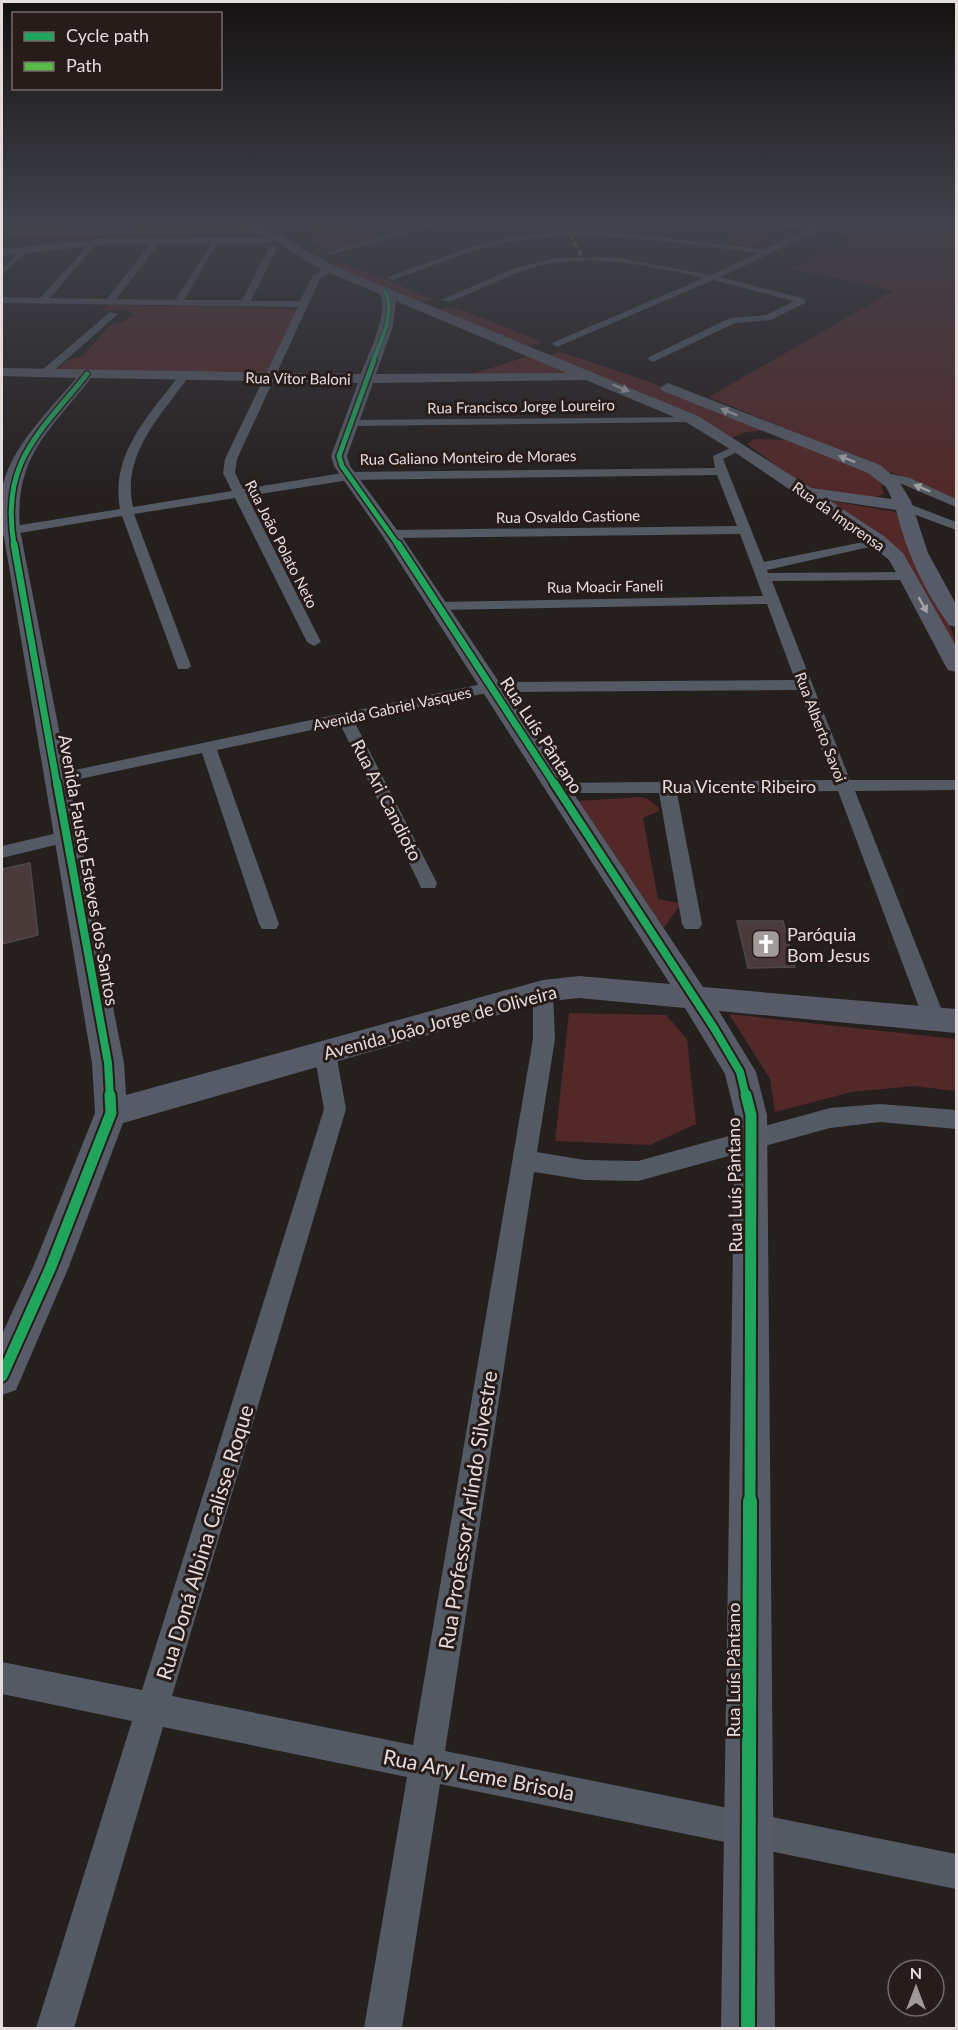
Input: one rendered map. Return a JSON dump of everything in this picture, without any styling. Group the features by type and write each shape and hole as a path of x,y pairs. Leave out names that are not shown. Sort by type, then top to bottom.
{"street":[{"path":"45,373 113,314"},
{"name":"Rua João Polato Neto","path":"299,314 231,459 229,473 314,642"},
{"name":"Rua da Imprensa","path":"409,315 429,314"},
{"name":"Rua da Imprensa","path":"442,314 692,419 739,447 878,541 896,557 957,665"},
{"path":"447,379 534,352 552,341 621,314"},
{"path":"653,359 733,320 768,318 777,314"},
{"name":"Rua Luís Pântano","path":"409,315 367,379 339,456 349,476 391,534 694,996 740,1072 751,1115 748,2028"},
{"path":"552,341 579,352"},
{"name":"Rua Vítor Baloni","path":"2,372 367,379 594,377"},
{"name":"Avenida Fausto Esteves dos Santos","path":"2,1376 50,1269 111,1113 108,1063 56,778 6,531 13,479 28,450 87,374"},
{"path":"183,666 127,512 123,486 126,464 139,439 184,376"},
{"path":"654,382 874,469 887,477 906,481 957,503"},
{"name":"Rua Francisco Jorge Loureiro","path":"351,423 692,419"},
{"path":"710,430 720,464 755,435 783,434"},
{"name":"Rua Galiano Monteiro de Moraes","path":"6,531 349,476 720,464"},
{"name":"Rua Alberto Savoi","path":"720,464 844,786 945,1019"},
{"name":"Rua da Imprensa","path":"887,477 894,484 904,506 914,543 957,621"},
{"path":"802,490 904,506 957,526"},
{"name":"Rua Osvaldo Castione","path":"391,534 746,530"},
{"path":"762,572 878,541"},
{"path":"762,572 908,576"},
{"name":"Rua Moacir Faneli","path":"437,606 773,600"},
{"name":"Avenida Gabriel Vasques","path":"56,778 491,687 805,685"},
{"name":"Rua Ari Candioto","path":"345,718 428,883"},
{"path":"208,747 269,924"},
{"name":"Rua Vicente Ribeiro","path":"557,788 957,785"},
{"path":"667,787 692,924"},
{"path":"2,852 66,837"},
{"name":"Avenida João Jorge de Oliveira","path":"111,1113 543,991 579,987 945,1019"},
{"name":"Rua Professor Arlíndo Silvestre","path":"383,2028 544,1039 543,991"},
{"name":"Rua Doná Albina Calisse Roque","path":"55,2028 334,1109 326,1053"},
{"path":"524,1161 585,1170 638,1171 830,1118 880,1113 957,1120"},
{"name":"Rua Ary Leme Brisola","path":"2,1678 957,1872"}],"shaded area":[{"path":"297,314 268,371 256,374 56,371 68,360 83,356 112,323 124,321 133,315"},
{"path":"447,314 471,314 538,340 541,344 526,345"},
{"path":"854,314 956,314 956,499 709,397"},
{"path":"561,352 647,381 764,430 742,433 730,439 549,355"},
{"path":"532,355 582,375 465,376"},
{"path":"755,439 787,440 863,469 880,481 884,494 873,498 808,489 747,444"},
{"path":"821,499 896,512 909,550 946,615 955,640 956,652 907,565"},
{"path":"640,797 648,799 659,808 659,811 643,818 658,899 679,903 679,907 662,930 578,801"},
{"path":"569,1013 666,1015 687,1039 696,1124 650,1145 555,1141"},
{"path":"729,1014 956,1039 956,1091 914,1086 852,1092 775,1112 770,1079"}],"building":[{"path":"30,863 38,935 2,944 2,869"},
{"name":"Paróquia Bom Jesus","path":"737,921 783,921 795,967 748,968"}],"cycle path":[{"path":"388,314 386,326 339,456 342,466 391,534 714,1028 740,1072 751,1115 748,2028"},
{"path":"2,1376 50,1269 111,1113 108,1063 11,530 10,511 10,492 18,466 35,439 87,374"}],"place":[{"name":"Paróquia Bom Jesus","path":"766,944"}]}
